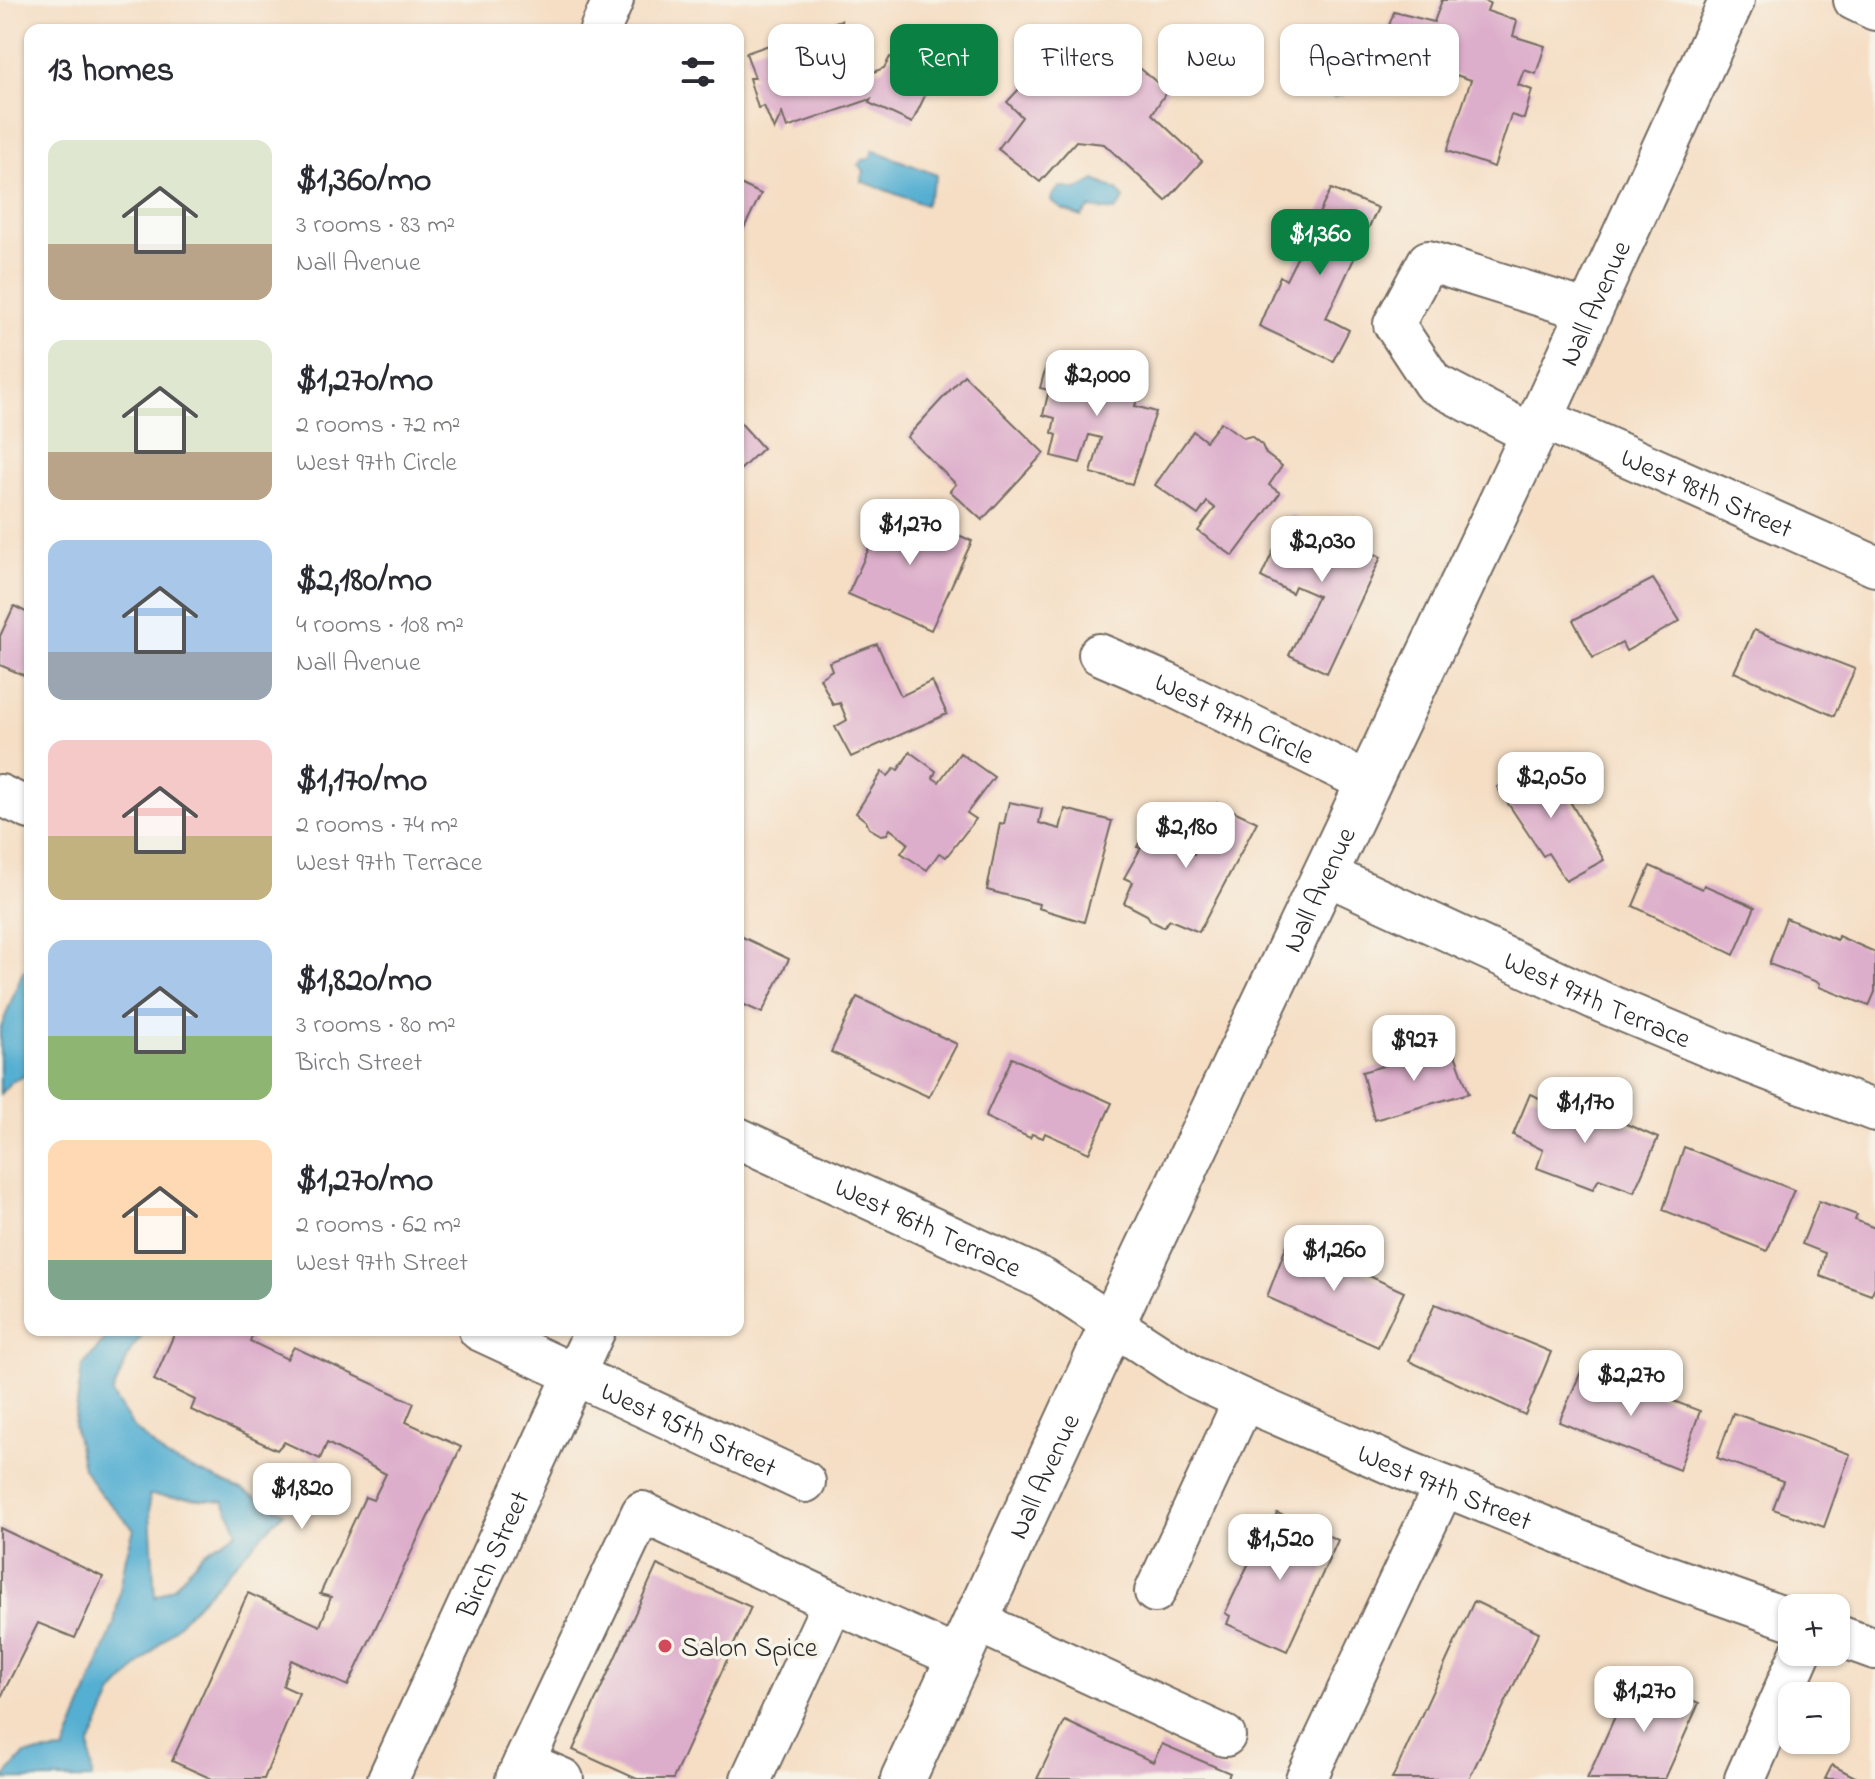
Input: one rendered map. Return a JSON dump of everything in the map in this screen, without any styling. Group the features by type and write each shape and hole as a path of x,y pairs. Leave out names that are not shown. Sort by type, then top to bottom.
{"main road":[{"name":"Nall Avenue","path":"903,1779 1111,1325 1537,426 1732,0"}],"street":[{"path":"603,24 613,0"},
{"path":"1854,0 1875,10"},
{"name":"West 98th Street","path":"1589,311 1428,261 1394,324 1433,383 1875,566"},
{"name":"West 97th Circle","path":"1099,654 1166,683 1369,783"},
{"path":"0,795 24,806"},
{"name":"West 97th Terrace","path":"1325,874 1604,1003 1875,1111"},
{"name":"West 96th Terrace","path":"744,1141 1043,1279 1111,1325"},
{"name":"West 97th Street","path":"1111,1325 1192,1376 1244,1400 1654,1571 1778,1615"},
{"name":"West 95th Street","path":"492,1336 805,1482"},
{"name":"Birch Street","path":"388,1779 592,1336"},
{"path":"1155,1592 1244,1400"},
{"path":"1306,1779 1444,1486"},
{"path":"563,1779 520,1771 642,1512 833,1602 967,1640 1225,1736"},
{"path":"751,1779 833,1602"},
{"path":"1850,1640 1875,1649"},
{"path":"1745,1779 1795,1666"}],"water":[{"path":"873,150 937,175 925,205 861,181 864,171 858,165 862,160 870,159"},
{"path":"1095,180 1117,190 1124,199 1115,211 1090,208 1081,217 1051,201 1060,187 1077,190"},
{"path":"23,971 24,1076 11,1082 0,1094 0,1030"},
{"path":"108,1336 142,1336 131,1350 112,1394 133,1427 167,1458 284,1512 113,1693 90,1745 92,1779 3,1779 25,1754 64,1751 114,1624 134,1529 99,1492 83,1468 74,1426 82,1367","holes":["149,1495 224,1501 238,1531 203,1553 174,1587 155,1597"]}],"building":[{"path":"1442,0 1483,0 1490,3 1487,11 1517,21 1513,36 1545,46 1536,74 1524,70 1518,85 1532,90 1524,119 1511,115 1494,167 1447,151 1471,80 1459,76 1459,24 1390,24 1394,12 1434,22"},
{"path":"768,45 768,96 874,96 874,72 884,68 890,57 890,96 925,96 912,123 869,103 871,99 787,128 782,113 774,130 764,106 758,108 749,78 755,78 746,53"},
{"path":"1142,70 1158,83 1158,96 1164,96 1152,114 1202,161 1166,201 1104,144 1076,141 1040,182 998,149 1022,117 1007,102 1014,94 1142,96"},
{"path":"744,186 761,194 744,228"},
{"path":"1331,189 1378,208 1326,318 1349,330 1333,361 1259,326 1280,276 1286,280"},
{"path":"1059,361 1142,383 1135,406 1156,412 1132,484 1091,473 1101,438 1089,435 1080,463 1052,456 1057,435 1052,433 1055,418 1043,415 1049,390 1040,388 1047,363 1057,366"},
{"path":"964,375 1044,453 982,520 950,491 956,484 907,437"},
{"path":"1221,422 1244,438 1251,436 1262,445 1266,454 1282,466 1269,485 1280,493 1233,556 1198,531 1215,508 1207,502 1198,515 1155,485 1193,431 1206,441"},
{"path":"744,427 763,448 744,466"},
{"path":"889,504 972,541 931,630 848,594"},
{"path":"1290,515 1342,537 1347,529 1373,542 1369,551 1381,557 1327,673 1289,655 1318,596 1295,586 1292,593 1261,577"},
{"path":"1653,579 1680,621 1626,651 1622,643 1593,658 1573,620"},
{"path":"14,606 24,611 24,675 0,665 0,636"},
{"path":"1754,630 1855,669 1834,716 1734,672"},
{"path":"877,644 901,696 932,681 947,714 851,757 835,727 847,720 840,703 833,705 820,678 832,670 829,662"},
{"path":"910,752 936,771 933,778 939,782 960,753 994,777 967,813 976,819 946,857 939,853 927,870 901,853 908,843 890,829 887,834 881,835 869,828 856,813 882,772 888,776 895,768 898,770"},
{"path":"1546,760 1604,860 1566,881 1548,853 1543,856 1497,787"},
{"path":"1009,802 1042,809 1039,823 1060,829 1065,809 1112,821 1084,922 1038,908 1039,904 987,890 1000,823 1004,824"},
{"path":"1217,803 1257,822 1199,932 1170,920 1163,927 1124,903 1133,882 1124,878 1141,848 1137,847 1149,823 1160,828 1162,823 1178,831 1176,835 1184,839 1180,847 1194,854 1197,845 1205,848 1208,842 1201,838"},
{"path":"1650,866 1702,889 1704,885 1755,907 1734,955 1633,906"},
{"path":"1786,918 1875,952 1875,992 1869,1006 1769,964"},
{"path":"744,938 789,959 762,1013 744,1005"},
{"path":"857,997 957,1044 929,1097 831,1052"},
{"path":"1452,1046 1469,1093 1374,1120 1362,1072"},
{"path":"1012,1058 1112,1103 1089,1153 1045,1133 1043,1138 1032,1134 1030,1138 985,1117"},
{"path":"1530,1094 1616,1124 1617,1120 1658,1138 1634,1192 1599,1179 1593,1189 1537,1168 1543,1150 1513,1135"},
{"path":"1684,1147 1794,1190 1767,1251 1663,1210"},
{"path":"1819,1201 1857,1215 1855,1220 1875,1228 1875,1287 1871,1295 1820,1276 1825,1253 1802,1244"},
{"path":"1289,1239 1404,1292 1378,1347 1267,1297"},
{"path":"1435,1304 1551,1352 1525,1415 1409,1361"},
{"path":"173,1336 252,1336 250,1341 287,1359 294,1347 414,1403 406,1422 461,1447 348,1686 291,1660 283,1686 299,1693 264,1779 212,1779 172,1761 248,1593 320,1626 331,1597 320,1594 365,1497 373,1500 386,1474 327,1443 320,1459 284,1442 277,1450 191,1410 195,1400 154,1380"},
{"path":"1583,1367 1700,1411 1679,1470 1559,1422"},
{"path":"1733,1413 1850,1454 1824,1527 1773,1509 1783,1481 1717,1458"},
{"path":"1277,1513 1338,1540 1287,1651 1227,1624 1230,1616 1225,1613 1257,1546 1262,1549"},
{"path":"0,1528 103,1577 75,1638 38,1623 0,1699"},
{"path":"657,1565 751,1607 673,1779 637,1779 573,1750"},
{"path":"1474,1601 1539,1632 1469,1779 1392,1779"},
{"path":"1633,1676 1699,1703 1665,1779 1587,1779"},
{"path":"1065,1721 1153,1762 1162,1744 1230,1773 1227,1779 1037,1779"},
{"path":"1832,1765 1859,1779 1825,1779"}],"place":[{"name":"Salon Spice","path":"665,1646"}]}
